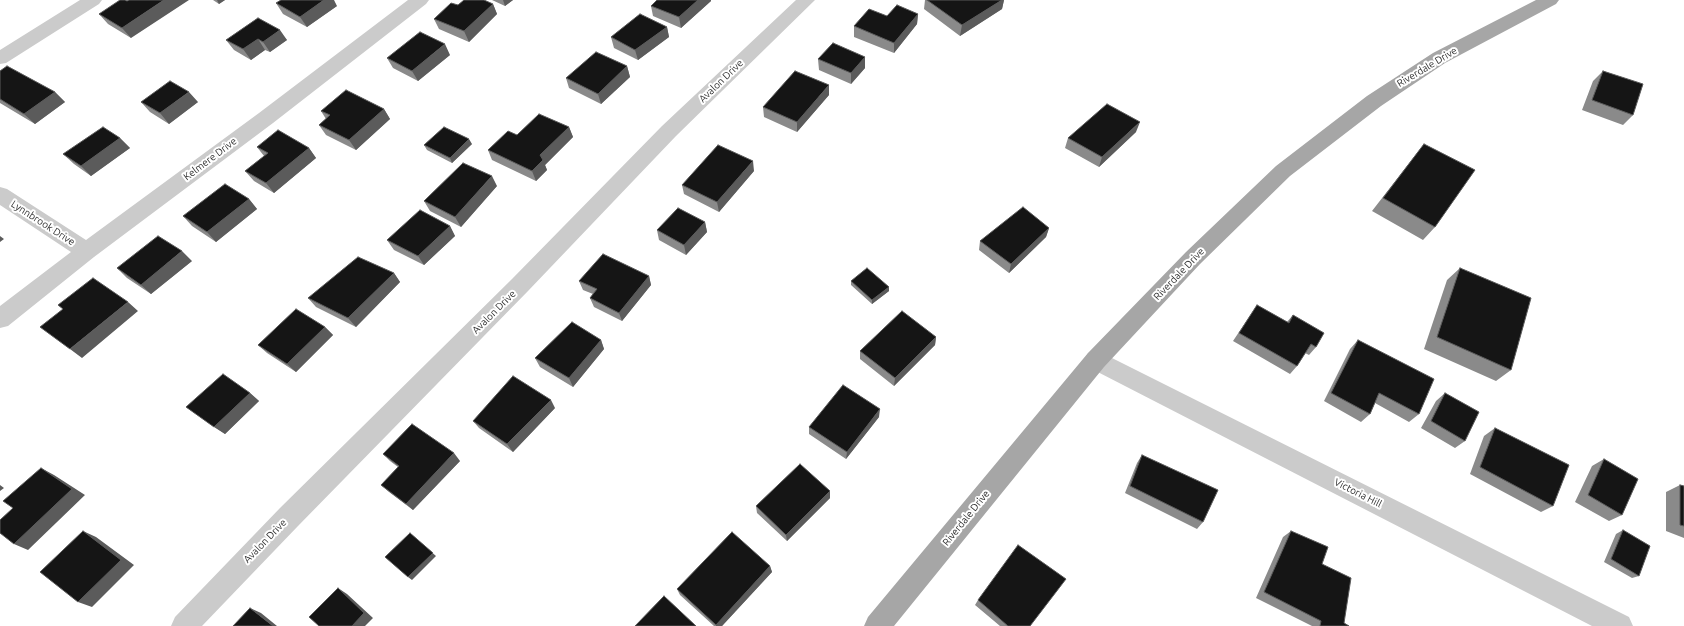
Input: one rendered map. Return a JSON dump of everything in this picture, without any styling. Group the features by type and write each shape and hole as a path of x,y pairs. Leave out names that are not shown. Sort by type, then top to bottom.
{"main road":[{"name":"Riverdale Drive","path":"877,626 1096,360 1193,258 1283,171 1374,101 1439,58 1550,0"}],"street":[{"path":"0,58 93,0"},
{"name":"Kelmere Drive","path":"0,319 86,251 266,118 420,0"},
{"name":"Avalon Drive","path":"184,626 289,517 520,285 669,131 806,0"},
{"name":"Lynnbrook Drive","path":"0,195 86,251"},
{"name":"Victoria Hill","path":"1096,360 1620,626"}],"building":[{"path":"120,0 164,0 122,28 99,14"},
{"path":"281,0 324,0 300,17 276,3"},
{"path":"464,0 484,0 493,4 464,31 434,19 451,3 458,5"},
{"path":"657,0 698,0 679,17 651,6"},
{"path":"927,0 1002,0 962,25"},
{"path":"897,5 918,14 894,43 854,26 869,9 887,16"},
{"path":"640,14 667,27 635,50 611,37"},
{"path":"258,18 280,30 263,42 258,39 243,49 226,40"},
{"path":"420,32 445,44 412,71 387,58"},
{"path":"833,43 865,57 851,73 818,59"},
{"path":"596,52 627,66 598,94 566,78"},
{"path":"7,66 55,92 24,114 0,99 0,71"},
{"path":"795,71 829,85 797,122 763,107"},
{"path":"1603,71 1643,84 1633,115 1592,100"},
{"path":"170,81 189,92 160,113 141,102"},
{"path":"346,90 384,109 349,140 319,125 330,115 321,111"},
{"path":"1107,104 1140,122 1102,157 1068,138"},
{"path":"539,114 569,127 540,155 543,160 532,171 488,150 508,131 517,135"},
{"path":"103,127 120,138 81,166 63,154"},
{"path":"444,127 469,139 450,158 424,145"},
{"path":"278,130 309,148 266,183 245,171 268,153 257,147"},
{"path":"1424,144 1475,170 1435,227 1383,198"},
{"path":"718,145 753,161 717,202 682,185"},
{"path":"463,163 492,176 455,217 424,201"},
{"path":"225,184 249,199 207,232 183,216"},
{"path":"1023,207 1049,228 1011,264 980,241"},
{"path":"678,208 705,222 684,245 657,230"},
{"path":"420,210 450,226 418,256 387,240"},
{"path":"158,236 182,251 141,285 117,268"},
{"path":"603,254 649,276 619,313 590,298 597,289 579,281"},
{"path":"358,257 394,273 348,318 308,298"},
{"path":"867,268 889,287 872,300 851,281"},
{"path":"1460,268 1531,298 1511,370 1437,337"},
{"path":"93,278 128,302 70,349 40,327 63,309 58,305"},
{"path":"1257,305 1289,323 1293,315 1324,333 1316,347 1311,344 1297,366 1239,333"},
{"path":"296,309 325,327 287,364 258,345"},
{"path":"902,311 936,337 895,378 860,351"},
{"path":"572,322 601,340 569,378 535,358"},
{"path":"1358,340 1434,379 1419,414 1379,393 1370,414 1331,393"},
{"path":"223,374 250,393 214,427 186,407"},
{"path":"513,376 551,400 507,444 473,421"},
{"path":"843,385 880,409 847,452 809,427"},
{"path":"1445,393 1479,412 1465,441 1431,421"},
{"path":"412,424 454,453 406,504 381,485 399,466 383,454"},
{"path":"1495,428 1569,465 1553,506 1480,467"},
{"path":"1142,455 1218,490 1203,522 1130,486"},
{"path":"1604,459 1638,479 1622,515 1588,495"},
{"path":"800,464 830,491 786,535 756,506"},
{"path":"41,468 72,489 14,544 0,533 0,520 13,508 3,501"},
{"path":"1680,485 1684,486 1684,526 1680,525"},
{"path":"1623,530 1650,546 1639,576 1611,559"},
{"path":"83,531 121,560 78,602 40,572"},
{"path":"1291,531 1328,547 1322,564 1351,578 1344,623 1349,626 1320,626 1321,621 1264,592"},
{"path":"732,532 770,566 716,625 677,589"},
{"path":"410,533 433,553 408,577 385,557"},
{"path":"1018,545 1066,579 1030,626 1008,626 978,600"},
{"path":"338,588 364,613 352,626 319,626 309,617"},
{"path":"664,596 696,626 635,626"},
{"path":"250,608 273,626 233,626"}]}
